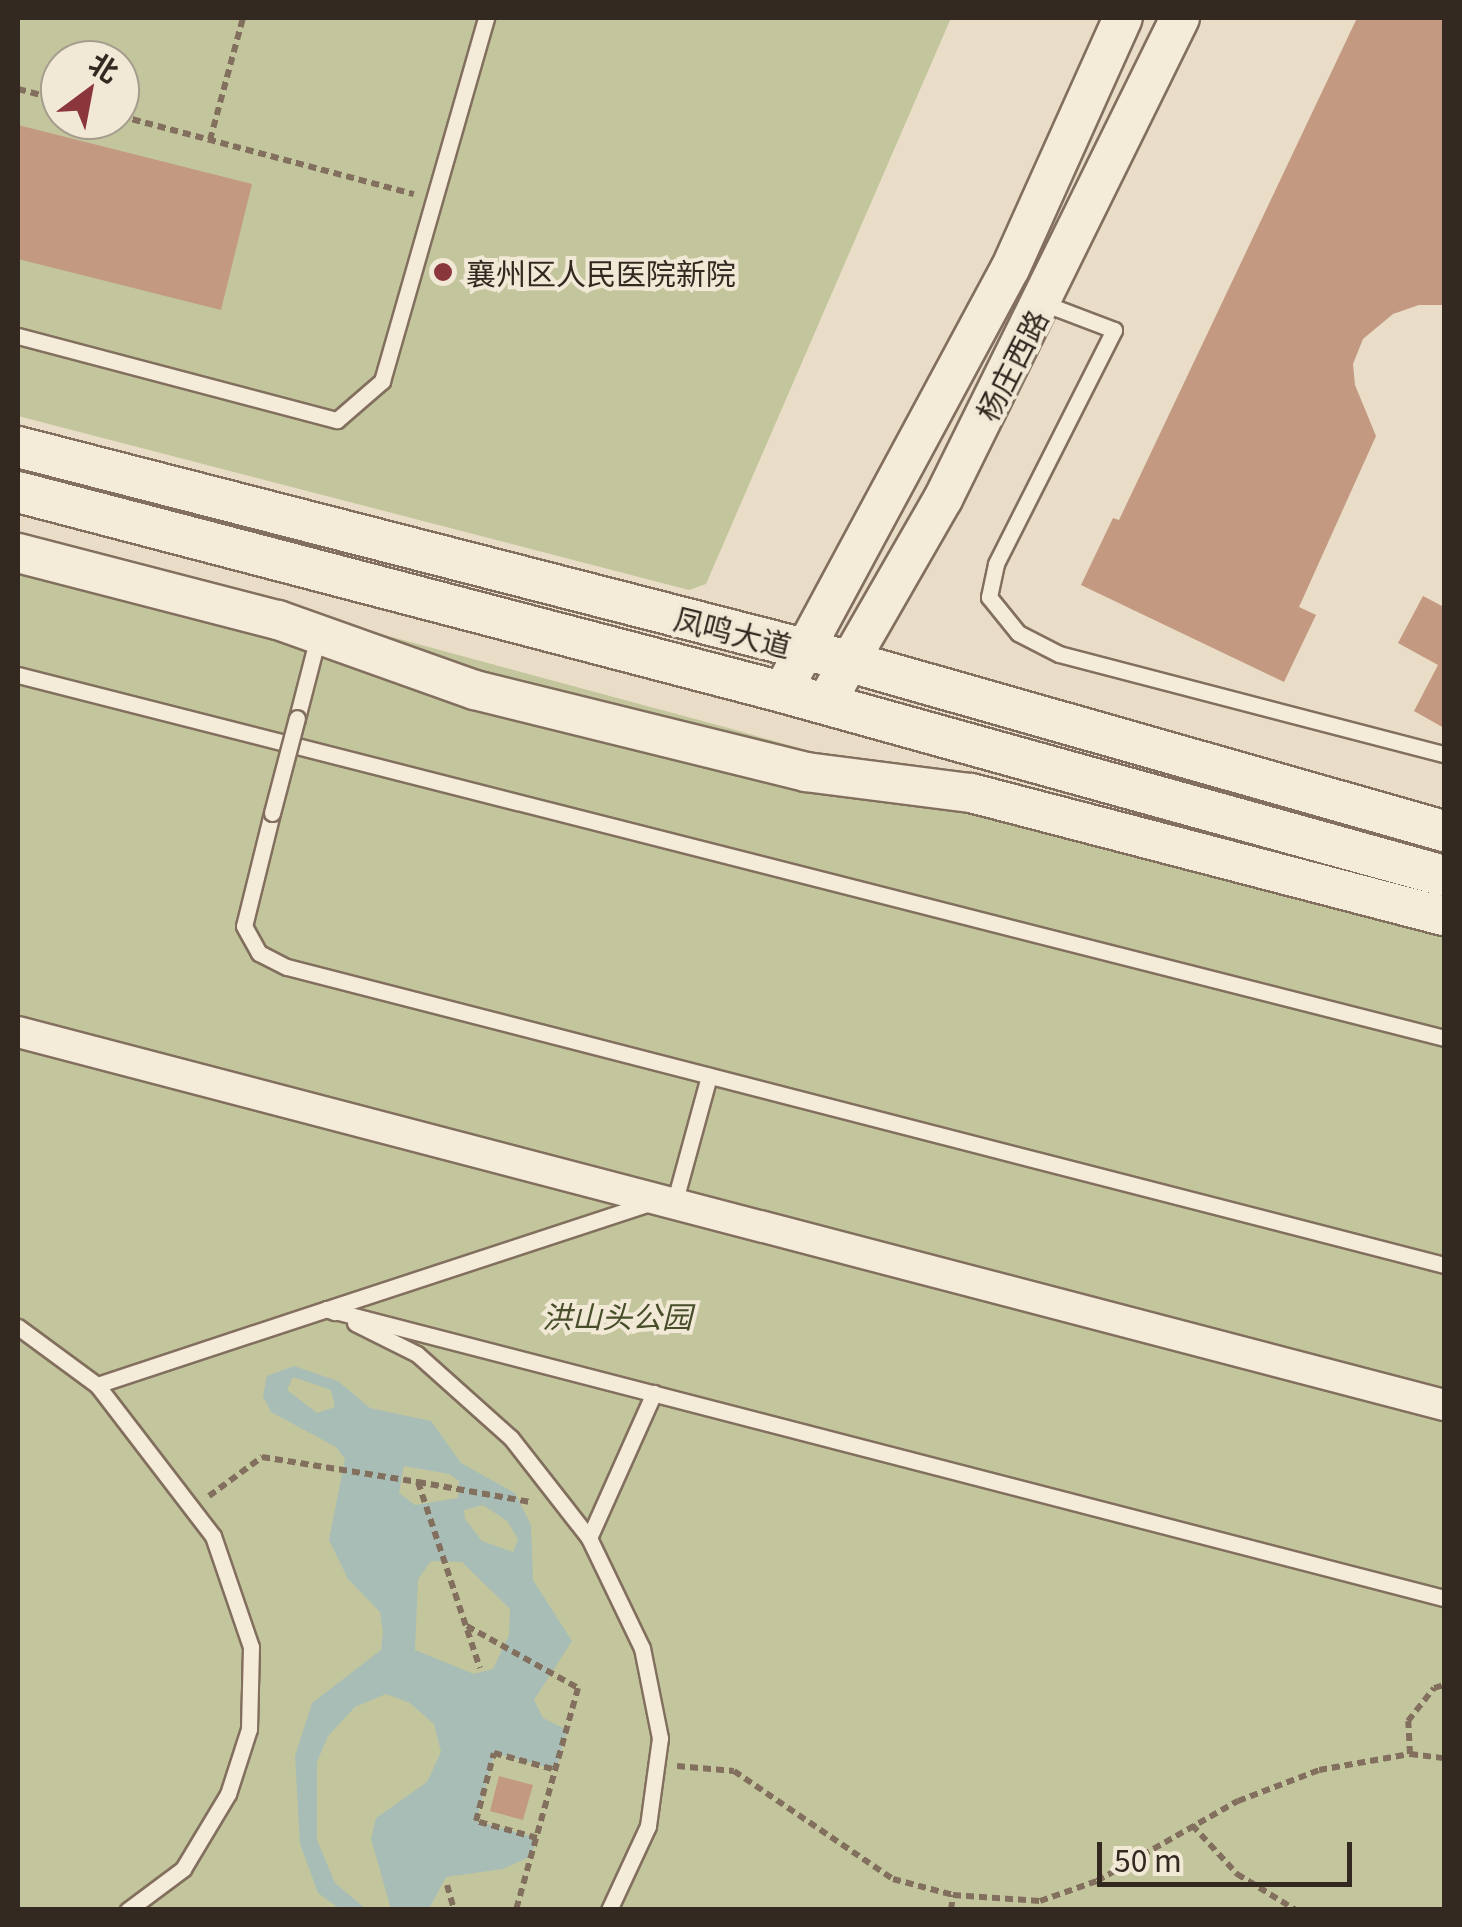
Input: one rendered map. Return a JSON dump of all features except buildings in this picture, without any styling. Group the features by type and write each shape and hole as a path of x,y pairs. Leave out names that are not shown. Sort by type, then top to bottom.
{"main road":[{"name":"凤鸣大道","path":"18,446 808,650 1444,830"},
{"name":"凤鸣大道","path":"18,492 782,692 1444,876"}],"street":[{"name":"杨庄西路","path":"782,692 1010,269 1123,18"},
{"name":"杨庄西路","path":"826,704 852,663 1044,302 1180,18"},
{"path":"18,553 319,633 475,690 806,772 971,793 1444,916"},
{"path":"18,1032 1444,1405"}],"lane":[{"path":"18,336 337,420 382,380 486,18"},
{"path":"1044,302 1114,330 996,564 989,597 1018,633 1059,654 1444,754"},
{"path":"319,633 244,926 259,953 287,967 1444,1265"},
{"path":"18,676 1444,1038"},
{"path":"96,1386 667,1202 709,1076"},
{"path":"328,1309 1444,1598"},
{"path":"328,1309 417,1354 512,1438 590,1538 642,1648 660,1738 648,1826 609,1910"},
{"path":"18,1326 96,1386 213,1536 251,1647 249,1729 228,1794 183,1869 128,1910"},
{"path":"590,1538 654,1393"}],"path":[{"path":"210,140 242,18"},
{"path":"140,121 433,199"},
{"path":"192,1509 262,1457 566,1508"},
{"path":"418,1482 480,1668"},
{"path":"466,1625 578,1688 516,1910"},
{"path":"1410,1754 1408,1721 1434,1688 1444,1685"},
{"path":"536,1838 476,1821 494,1753 556,1770"},
{"path":"656,1764 734,1771 893,1879 953,1895 1040,1901 1098,1881 1192,1825 1319,1770 1410,1754 1444,1758"},
{"path":"1192,1825 1237,1874 1296,1910"},
{"path":"448,1886 454,1910"},
{"path":"952,1910 953,1895"}],"green space":[{"name":"襄州区人民医院新院","path":"18,18 951,18 706,584 689,590 18,416"},
{"name":"洪山头公园","path":"18,536 732,729 1444,933 1444,1909 18,1909"}],"water":[{"path":"294,1366 338,1381 370,1408 431,1421 461,1463 515,1493 531,1525 533,1580 572,1641 534,1700 543,1718 567,1730 556,1770 495,1753 476,1821 537,1838 531,1856 503,1869 446,1877 429,1909 391,1909 371,1839 376,1818 427,1782 441,1752 434,1724 410,1703 386,1694 355,1707 328,1736 317,1762 317,1840 335,1883 366,1909 340,1909 318,1893 300,1844 295,1756 312,1703 381,1650 383,1633 380,1612 348,1579 329,1540 345,1459 336,1447 271,1412 263,1396 267,1376","holes":["293,1377 331,1390 335,1407 317,1413 287,1390","404,1466 449,1474 459,1481 458,1498 415,1505 399,1493","483,1505 507,1521 518,1539 513,1552 482,1541 465,1519 464,1510","431,1561 462,1562 510,1609 509,1635 493,1669 474,1674 415,1650 418,1579"]}],"place":[{"name":"襄州区人民医院新院","path":"443,272"}]}
